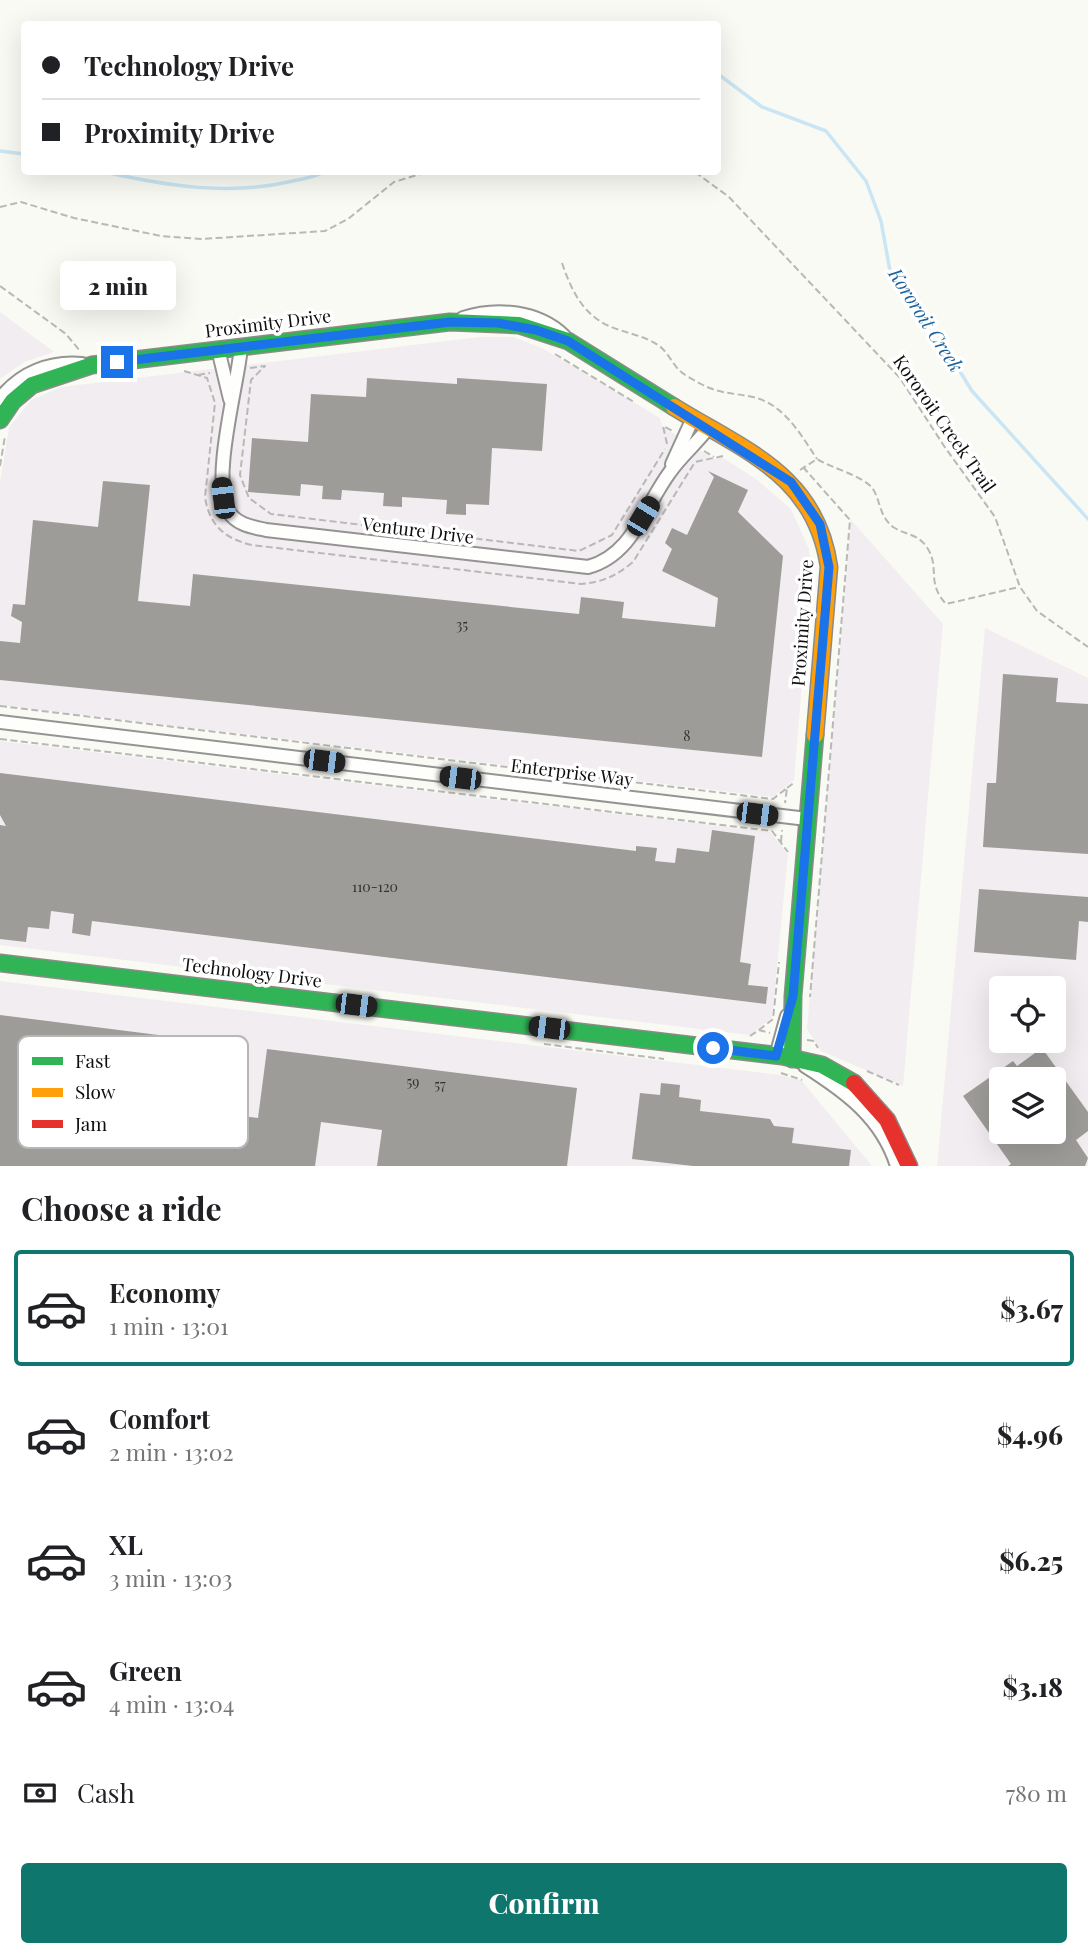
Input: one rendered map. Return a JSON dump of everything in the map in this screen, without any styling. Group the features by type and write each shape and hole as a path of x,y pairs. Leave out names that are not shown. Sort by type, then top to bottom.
{"street":[{"name":"Proximity Drive","path":"0,399 16,382 40,368 54,364 92,365 450,322 519,325 568,341 791,482 820,524 829,567 789,1059"},
{"name":"Venture Drive","path":"241,347 231,403 222,484 223,498 236,520 267,530 588,568 606,562 619,552 670,471 709,428"},
{"name":"Venture Drive","path":"218,349 231,403"},
{"name":"Proximity Drive","path":"0,419 13,401 32,385 92,365"},
{"name":"Venture Drive","path":"670,471 682,437 693,418"},
{"name":"Enterprise Way","path":"0,722 807,819"},
{"name":"Technology Drive","path":"0,963 822,1065 861,1090 889,1122 909,1166"},
{"path":"789,1059 840,1088 867,1112 888,1144 897,1166"}],"path":[{"path":"0,207 21,202 74,218 149,233 202,239 325,231 348,219 394,182 417,175"},
{"name":"Kororoit Creek Trail","path":"699,175 729,197 900,378 995,517 1020,587 1037,611 1088,647"},
{"path":"562,264 572,290 584,308 607,325 639,335 660,346 680,372 705,386 732,396 753,397 776,407 797,428 817,459 836,471 849,473 873,489 880,511 894,527 917,535 930,551 935,592 946,604 1020,587"},
{"path":"0,286 66,334 92,365"},
{"path":"547,350 638,404"},
{"path":"272,360 251,380 240,475 249,498 271,514 579,551 612,536 667,444 661,418"},
{"path":"239,369 265,366"},
{"path":"182,370 207,378 215,403 206,509 222,533 236,541 252,545 581,584 599,582 618,574 632,562 695,462 722,456 733,463"},
{"path":"197,375 224,371"},
{"path":"663,426 682,437"},
{"path":"695,445 715,458"},
{"path":"791,482 798,471 817,459"},
{"path":"0,706 773,799 795,781"},
{"path":"0,739 772,831 789,853"},
{"path":"781,843 787,788"},
{"path":"759,1030 773,1019 780,955"}],"shaded area":[{"path":"0,312 54,352 24,362 0,379"},
{"path":"480,337 513,337 542,348 660,418 662,426 714,459 722,457 756,479 791,509 809,549 811,573 794,780 773,797 0,705 0,483 9,427 31,400 61,387"},
{"path":"851,520 943,624 903,1086 821,1051 807,1029"},
{"path":"985,628 1088,678 1088,1166 937,1166"},
{"path":"0,741 770,832 788,854 772,1018 750,1035 0,945"},
{"path":"0,981 781,1075 802,1081 872,1166 0,1166"}],"building":[{"path":"367,378 457,384 457,378 547,384 542,451 492,448 489,505 466,504 466,515 446,514 447,500 402,497 402,507 383,506 384,493 342,490 341,500 322,499 323,486 301,484 300,496 248,492 252,438 308,442 311,394 366,397"},
{"path":"708,471 748,490 738,512 783,556 762,757 0,680 0,641 20,643 22,622 11,616 13,604 25,605 33,520 98,527 103,481 150,485 138,601 190,606 193,574 579,614 581,597 624,602 622,618 715,627 718,598 662,571 672,549 665,543 672,528 687,535 714,477"},
{"path":"1003,674 1058,678 1056,702 1088,704 1088,854 983,847 987,783 996,783"},
{"path":"0,773 636,851 636,846 657,848 655,861 675,863 677,848 709,852 712,830 755,836 740,962 751,964 748,985 768,987 766,1004 92,921 90,936 72,933 74,914 51,911 49,929 28,927 26,942 0,939 0,825 6,826 0,815"},
{"path":"979,889 1088,897 1088,922 1079,921 1076,960 974,952"},
{"path":"0,1015 166,1036 18,1036 18,1148 248,1148 248,1117 258,1118 267,1049 577,1088 567,1166 377,1166 382,1130 321,1122 315,1166 0,1166"},
{"path":"1035,1053 1046,1053 1056,1067 1004,1067 1013,1061 1017,1066"},
{"path":"989,1078 989,1133 963,1096"},
{"path":"1066,1081 1088,1112 1088,1131 1076,1140 1088,1158 1085,1166 1008,1166 1011,1164 997,1144 1066,1144"},
{"path":"661,1083 680,1085 679,1097 701,1100 700,1111 770,1119 774,1126 794,1128 792,1143 851,1150 849,1166 693,1166 632,1159 640,1093 660,1095"}],"waterway":[{"name":"Kororoit Creek","path":"721,76 762,107 826,131 866,181 881,221 890,271 913,295 972,391 1088,519"},
{"name":"Kororoit Creek","path":"0,151 21,154"},
{"name":"Kororoit Creek","path":"121,175 175,185 222,188 269,185 316,175"}],"traffic: fast":[{"path":"0,420 13,401 32,385 92,365 450,322 519,325 568,341 674,407"},
{"path":"792,1059 793,996 815,735"},
{"path":"0,963 782,1056 822,1065 854,1083"}],"traffic: slow":[{"path":"674,407 773,469 793,488 809,509 822,536 829,567 815,735"}],"traffic: jam":[{"path":"854,1083 887,1120 909,1166"}],"route":[{"path":"117,362 450,322 519,325 568,341 791,482 820,524 827,546 829,567 793,996 776,1056 713,1048"}]}
